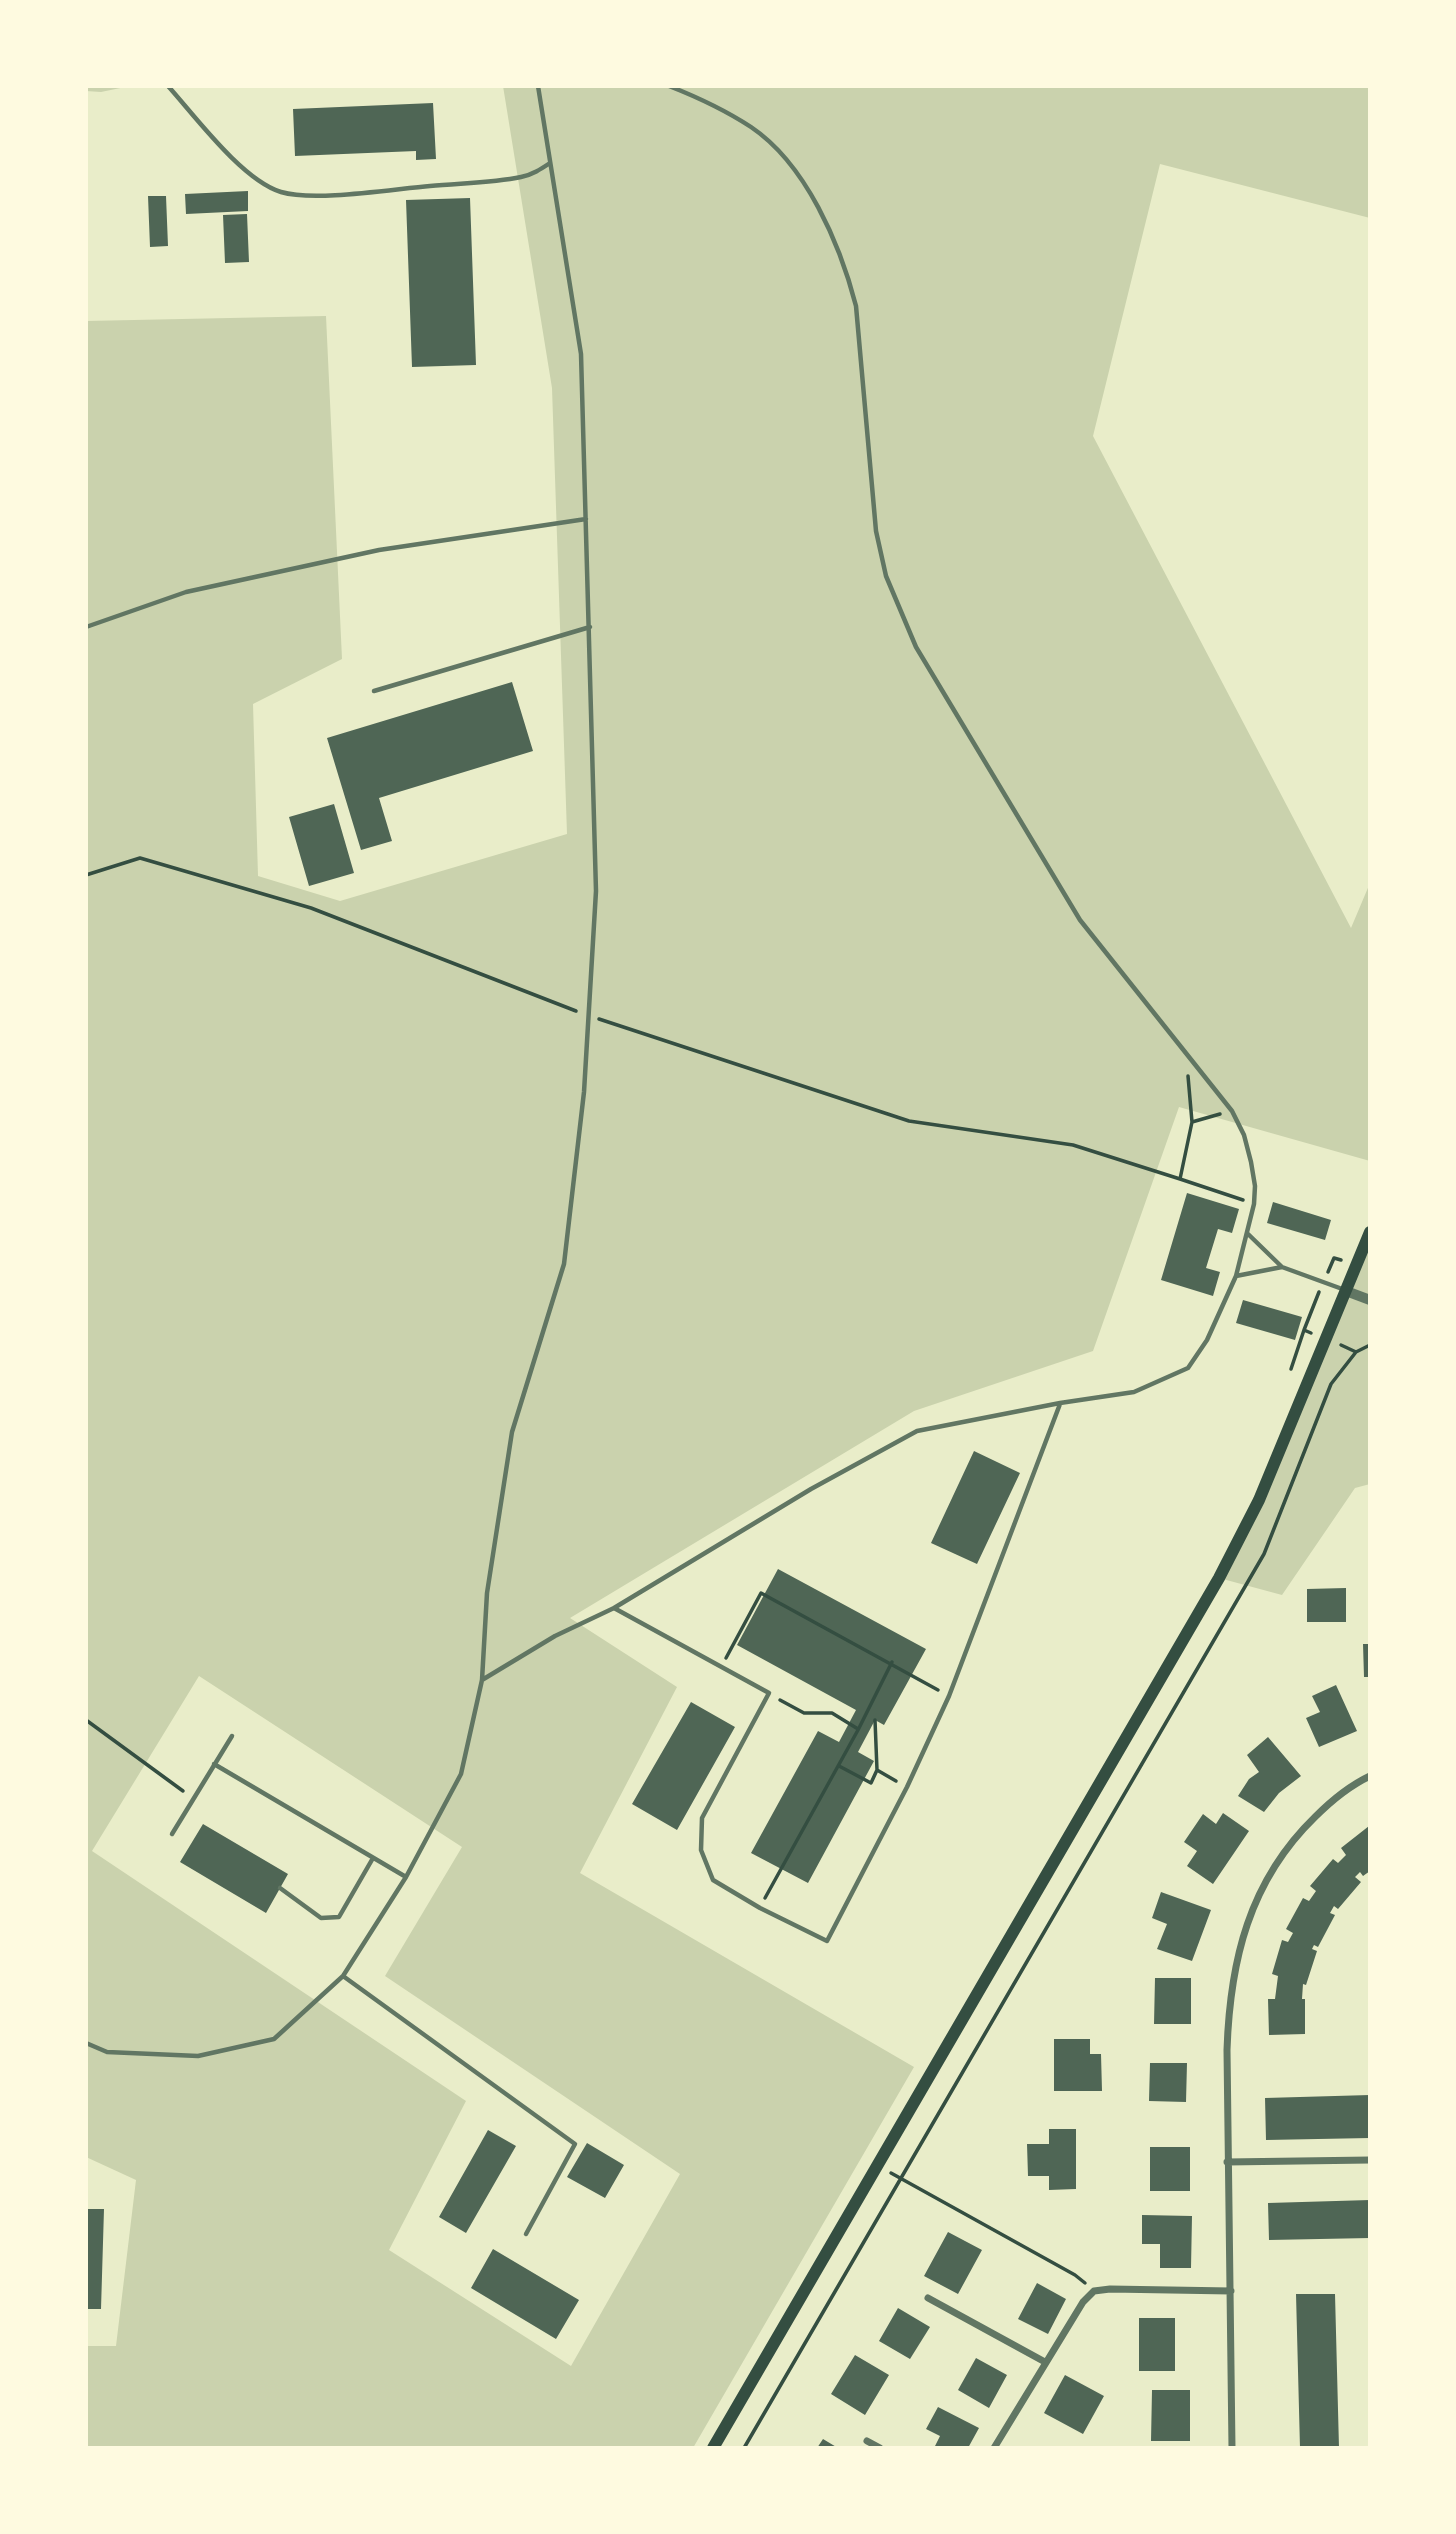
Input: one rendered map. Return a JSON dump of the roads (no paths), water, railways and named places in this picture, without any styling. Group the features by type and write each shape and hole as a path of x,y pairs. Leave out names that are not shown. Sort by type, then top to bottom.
{"main road":[{"path":"713,2448 1219,1578 1259,1500 1370,1232"}],"street":[{"path":"1346,1291 1370,1300"},
{"path":"1232,2448 1227,2162 1229,2007 1238,1952 1253,1904 1275,1864 1299,1832 1334,1799 1370,1776"},
{"path":"1227,2162 1370,2160"},
{"path":"994,2448 1083,2302 1094,2291 1231,2291"},
{"path":"928,2298 1045,2362"},
{"path":"867,2441 880,2448"}],"lane":[{"path":"168,86 230,156 254,176 280,191 307,195 499,180 524,176 550,163"},
{"path":"86,2043 107,2052 198,2056 274,2039 343,1976 405,1877 461,1774 482,1680 487,1593 512,1432 564,1264 584,1092 596,891 581,354 538,86"},
{"path":"482,1680 555,1636 614,1608 811,1489 917,1431 1134,1392 1188,1368 1207,1340 1236,1276 1254,1204 1255,1186 1251,1162 1244,1135 1232,1111 1080,920 937,683 903,621 886,576 876,531 856,306 848,274 815,200 785,159 753,129 698,97 669,86"},
{"path":"86,627 186,592 366,553 586,519"},
{"path":"374,691 590,627"},
{"path":"1248,1234 1282,1267 1346,1291"},
{"path":"1236,1276 1282,1267"},
{"path":"614,1608 769,1693 702,1818 701,1850 713,1880 760,1908 827,1941 907,1787 949,1696 1060,1404"},
{"path":"172,1834 232,1736"},
{"path":"214,1765 405,1877"},
{"path":"280,1888 321,1917 340,1917 373,1858"},
{"path":"343,1976 575,2144 526,2234"}]}
